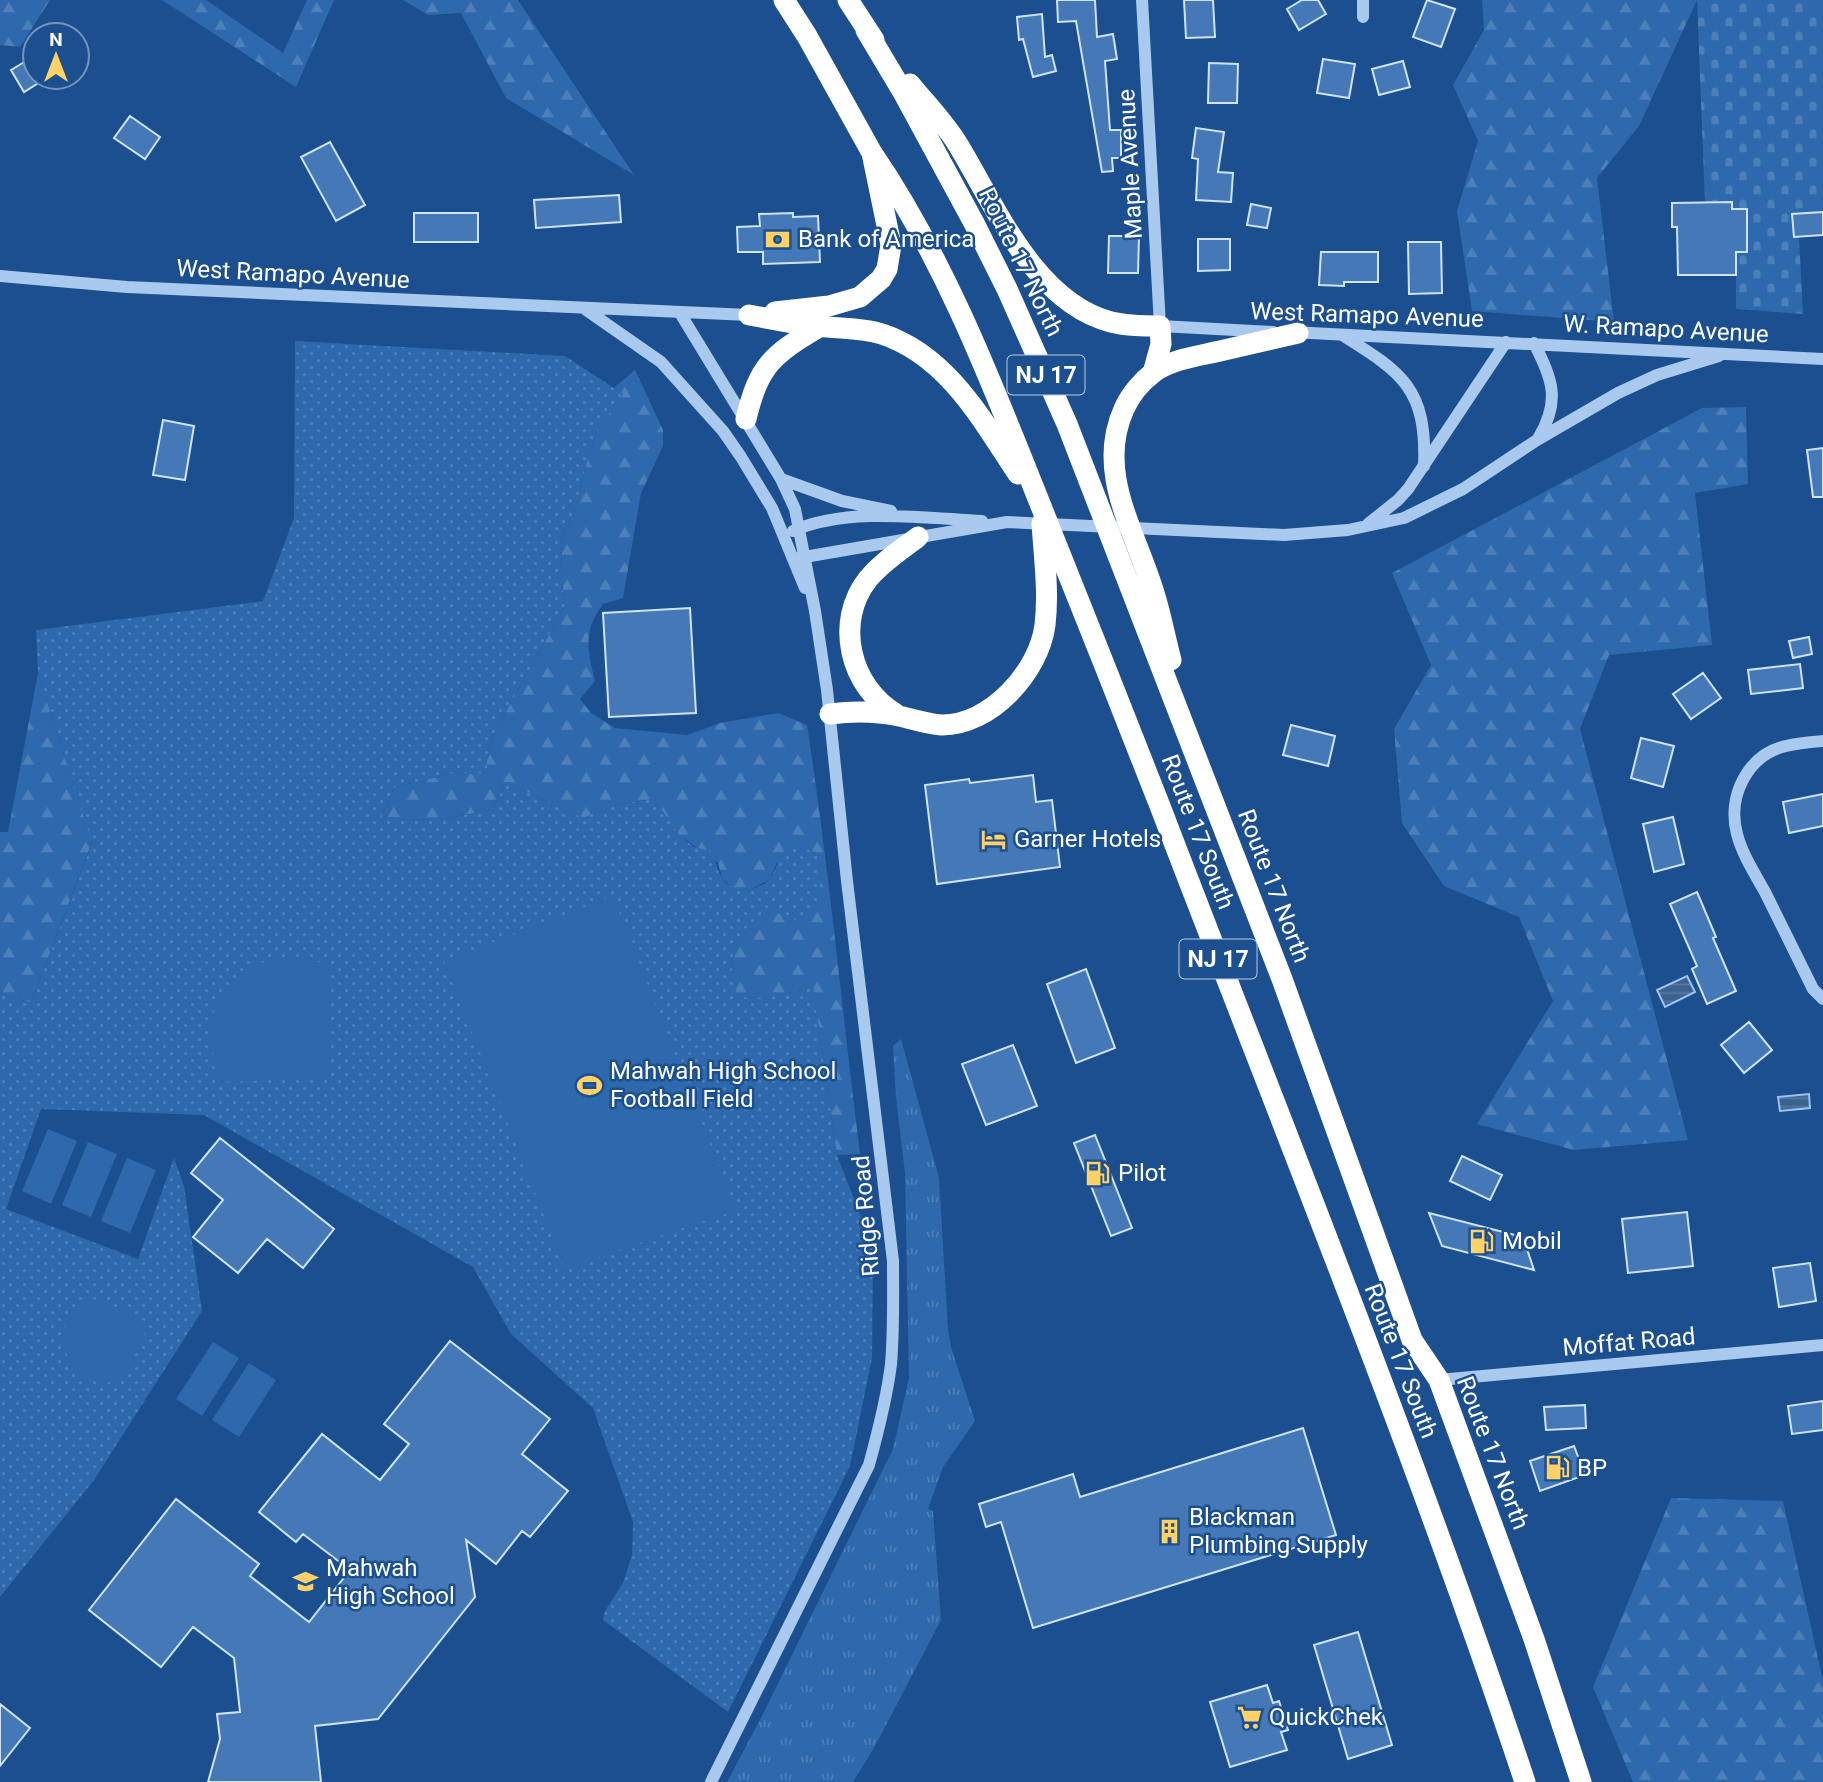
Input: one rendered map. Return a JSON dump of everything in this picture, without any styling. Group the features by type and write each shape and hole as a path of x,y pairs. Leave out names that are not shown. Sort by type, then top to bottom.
{"highway":[{"name":"NJ 17","path":"784,0 872,153"},
{"name":"NJ 17","path":"848,0 866,30"},
{"path":"866,30 959,145 1007,229 1055,290 1082,311 1103,320 1127,325 1160,326 1161,344 1153,373"},
{"name":"Route 17 North","path":"866,30 927,135 1007,289 1067,424 1282,979 1412,1340 1439,1380 1530,1629 1581,1782"},
{"path":"749,315 845,303 860,297 881,279 887,269 891,245 872,153"},
{"name":"Route 17 South","path":"872,153 894,185 957,308 1109,675 1389,1399 1483,1657 1524,1782"},
{"path":"749,315 881,334 916,351 933,363 962,393 1042,508 1045,626 1037,652 1022,677 1001,700 966,721 941,725 863,711 830,715"},
{"path":"746,419 755,385 767,365 784,349 819,327"},
{"path":"1189,737 1154,592 1121,503 1114,467 1114,441 1122,414 1135,391 1153,373 1194,357 1298,333"},
{"path":"901,716 880,703 864,683 853,660 850,624 856,601 867,580 888,559 918,537"}],"street":[{"name":"Maple Avenue","path":"1142,0 1160,326"},
{"path":"1363,0 1363,18"},
{"name":"West Ramapo Avenue","path":"0,276 76,284 749,315"},
{"path":"584,308 661,362 694,397 741,457 772,508 783,535 799,558"},
{"path":"680,313 781,479 795,509 799,528 799,558"},
{"name":"West Ramapo Avenue","path":"1160,326 1506,342"},
{"path":"1342,335 1385,363 1412,392 1424,429 1424,467"},
{"name":"West Ramapo Avenue","path":"1365,526 1398,500 1424,467 1506,342"},
{"name":"W. Ramapo Avenue","path":"1506,342 1823,359"},
{"path":"1534,343 1548,373 1553,393 1547,423 1537,440"},
{"name":"West Ramapo Avenue","path":"799,558 1007,522 1309,535 1404,518 1425,510 1473,483 1537,440 1638,383 1730,353"},
{"path":"781,479 842,501 936,519"},
{"path":"783,535 799,528 837,519 877,517 1007,522"},
{"name":"Ridge Road","path":"711,1782 869,1465 882,1418 894,1313 893,1261 847,881 830,715 815,611 799,558"},
{"path":"1823,740 1785,746 1767,753 1751,767 1741,782 1735,799 1734,816 1742,846 1813,989 1823,999"},
{"name":"Moffat Road","path":"1439,1380 1823,1345"}],"green space":[{"path":"0,0 50,0 37,21 21,21 20,47 0,45"},
{"path":"162,0 206,0 283,53 307,0 334,0 296,87"},
{"path":"403,0 518,0 634,175 506,98 461,13 428,15"},
{"path":"1482,0 1697,0 1639,126 1597,178 1614,322 1472,311 1457,211 1478,141 1453,85 1484,30"},
{"path":"1697,0 1823,0 1823,212 1792,214 1794,237 1799,237 1803,314 1736,309 1736,252 1747,251 1747,209 1732,209 1732,202 1705,203"},
{"path":"295,341 565,356 623,394 596,433 575,513 562,535 561,574 565,606 494,733 487,760 487,774 454,773 395,787 381,816 437,819 492,809 506,782 583,818 619,804 654,799 679,835 694,847 711,851 722,878 732,887 739,889 746,890 766,882 784,851 800,848 819,853 821,909 797,921 770,910 742,931 731,962 737,997 768,998 813,987 837,1155 873,1248 872,1358 850,1466 728,1712 603,1620 605,1611 623,1583 632,1555 633,1522 593,1408 511,1334 473,1267 204,1115 41,1109 6,1209 138,1259 174,1158 184,1186 202,1311 94,1480 0,1597 0,993 31,1003 92,843 38,673 36,630 263,601 294,518"},
{"path":"635,370 663,430 663,446 641,493 623,598 603,604 592,623 588,641 595,681 580,699 591,713 615,728 687,735 720,723 778,713 807,725 829,885 860,1154 837,1155 813,987 768,998 736,997 731,962 742,931 770,909 797,921 777,862 770,879 750,890 733,889 722,878 718,863 679,835 654,799 619,804 583,818 506,782 492,809 437,819 381,816 395,787 454,773 487,774 487,760 494,733 565,606 561,574 562,535 575,513 596,433 622,394 614,388"},
{"path":"1746,407 1748,484 1695,493 1712,645 1609,655 1580,729 1688,1140 1574,1150 1477,1124 1553,1001 1519,917 1444,886 1402,823 1394,729 1431,665 1392,573 1702,408"},
{"path":"38,673 92,842 31,1003 0,993 0,832 8,832"},
{"name":"Mahwah High School Football Field","path":"613,896 736,1210 565,1269 444,961"},
{"path":"310,959 327,965 331,1078 223,1082 214,1067 211,1027 214,1009 222,995 252,966 271,960"},
{"path":"901,1039 939,1178 948,1329 951,1347 975,1421 943,1467 928,1509 933,1511 941,1620 874,1748 853,1782 727,1782 893,1449 909,1378 905,1173 893,1046"},
{"path":"48,1129 77,1141 51,1204 22,1191"},
{"path":"88,1142 117,1154 91,1217 62,1205"},
{"path":"127,1158 156,1170 130,1233 101,1221"},
{"path":"95,1299 149,1323 124,1380 102,1382 85,1377 73,1366 66,1351 64,1335 68,1320 79,1307"},
{"path":"213,1342 239,1358 202,1416 176,1399"},
{"path":"249,1363 276,1380 239,1437 212,1420"},
{"path":"1671,1498 1783,1501 1823,1681 1823,1782 1633,1782 1593,1687"}],"shaded area":[{"path":"1687,976 1695,992 1665,1007 1657,990"},
{"path":"1809,1094 1810,1108 1780,1111 1778,1097"}],"building":[{"path":"1057,0 1095,0 1097,37 1113,34 1117,59 1105,61 1110,130 1121,130 1121,158 1112,158 1113,171 1102,172 1076,21 1058,22"},
{"path":"1184,0 1213,0 1215,37 1186,38"},
{"path":"1302,0 1318,0 1326,14 1299,30 1287,9"},
{"path":"1427,0 1455,9 1441,47 1413,37"},
{"path":"1042,14 1045,57 1052,55 1056,71 1033,77 1023,39 1019,40 1017,17"},
{"path":"1323,59 1355,64 1349,98 1317,93"},
{"path":"1403,61 1410,87 1379,95 1372,69"},
{"path":"1209,63 1238,64 1237,103 1208,103"},
{"path":"21,64 21,87 11,70"},
{"path":"130,116 160,137 145,159 114,138"},
{"path":"1196,128 1224,132 1218,172 1233,173 1231,202 1196,200 1198,159 1192,158"},
{"path":"330,142 365,205 336,221 301,157"},
{"path":"619,195 621,222 536,228 534,200"},
{"path":"1732,202 1732,209 1747,209 1747,252 1736,252 1736,275 1678,275 1677,227 1672,227 1672,203"},
{"path":"1251,204 1271,208 1267,228 1247,225"},
{"path":"1823,212 1823,235 1794,237 1792,214"},
{"path":"414,213 478,213 478,242 414,242"},
{"name":"Bank of America","path":"793,213 793,217 818,216 820,262 763,264 763,252 738,252 737,227 760,226 759,214"},
{"path":"1109,236 1139,236 1138,273 1108,273"},
{"path":"1198,239 1230,239 1230,270 1198,271"},
{"path":"1408,242 1441,242 1442,293 1409,294"},
{"path":"1321,252 1378,252 1378,282 1344,282 1344,286 1319,285"},
{"path":"163,420 194,426 185,480 153,475"},
{"path":"1823,448 1823,497 1813,497 1807,450"},
{"path":"690,608 696,713 609,717 603,613"},
{"path":"1809,637 1812,654 1793,658 1789,641"},
{"path":"1800,664 1803,688 1751,694 1748,670"},
{"path":"1703,673 1721,698 1691,719 1673,694"},
{"path":"1291,725 1335,736 1328,766 1283,755"},
{"path":"1641,738 1674,746 1663,787 1631,778"},
{"name":"Garner Hotels","path":"1033,775 1036,802 1052,800 1060,867 937,884 925,785 969,779 970,783"},
{"path":"1823,794 1823,826 1789,833 1783,802"},
{"path":"1673,817 1684,864 1654,872 1643,824"},
{"path":"1697,892 1736,991 1707,1004 1692,969 1697,966 1670,904"},
{"path":"1086,969 1115,1048 1076,1063 1047,984"},
{"path":"1749,1022 1772,1050 1744,1073 1721,1045"},
{"path":"1013,1045 1037,1106 986,1125 962,1064"},
{"path":"1095,1135 1132,1228 1111,1236 1074,1143"},
{"path":"220,1138 334,1229 303,1268 267,1239 238,1273 193,1237 223,1200 191,1173"},
{"path":"1462,1156 1502,1175 1490,1200 1450,1181"},
{"path":"1687,1212 1693,1266 1628,1273 1622,1219"},
{"name":"Mobil","path":"1429,1213 1523,1237 1534,1270 1442,1246"},
{"path":"1810,1263 1816,1301 1779,1307 1773,1268"},
{"path":"450,1341 550,1419 522,1454 568,1491 530,1537 522,1531 496,1564 466,1540 475,1597 378,1719 315,1726 321,1782 208,1782 220,1739 217,1714 240,1712 234,1658 193,1627 161,1667 89,1610 176,1499 259,1564 250,1576 309,1622 350,1570 303,1534 296,1542 259,1512 322,1434 380,1480 409,1444 384,1424"},
{"path":"1823,1401 1823,1430 1792,1434 1788,1406"},
{"path":"1585,1405 1586,1428 1546,1430 1544,1407"},
{"name":"Blackman Plumbing Supply","path":"1303,1428 1336,1535 1033,1628 1001,1522 986,1527 979,1504 1073,1474 1080,1497"},
{"name":"BP","path":"1574,1446 1585,1475 1540,1491 1530,1461"},
{"name":"QuickChek","path":"1358,1632 1392,1745 1348,1759 1314,1645"},
{"name":"QuickChek","path":"1267,1685 1273,1703 1279,1701 1288,1730 1281,1732 1287,1750 1230,1767 1210,1702"},
{"path":"0,1704 30,1728 0,1766"}],"place":[{"name":"Bank of America","path":"778,239"},
{"name":"Garner Hotels","path":"994,839"},
{"name":"Mahwah High School Football Field","path":"590,1085"},
{"name":"Pilot","path":"1098,1173"},
{"name":"Mobil","path":"1482,1241"},
{"name":"BP","path":"1557,1468"},
{"name":"Blackman Plumbing Supply","path":"1169,1531"},
{"name":"Mahwah High School","path":"306,1582"},
{"name":"QuickChek","path":"1249,1717"}]}
